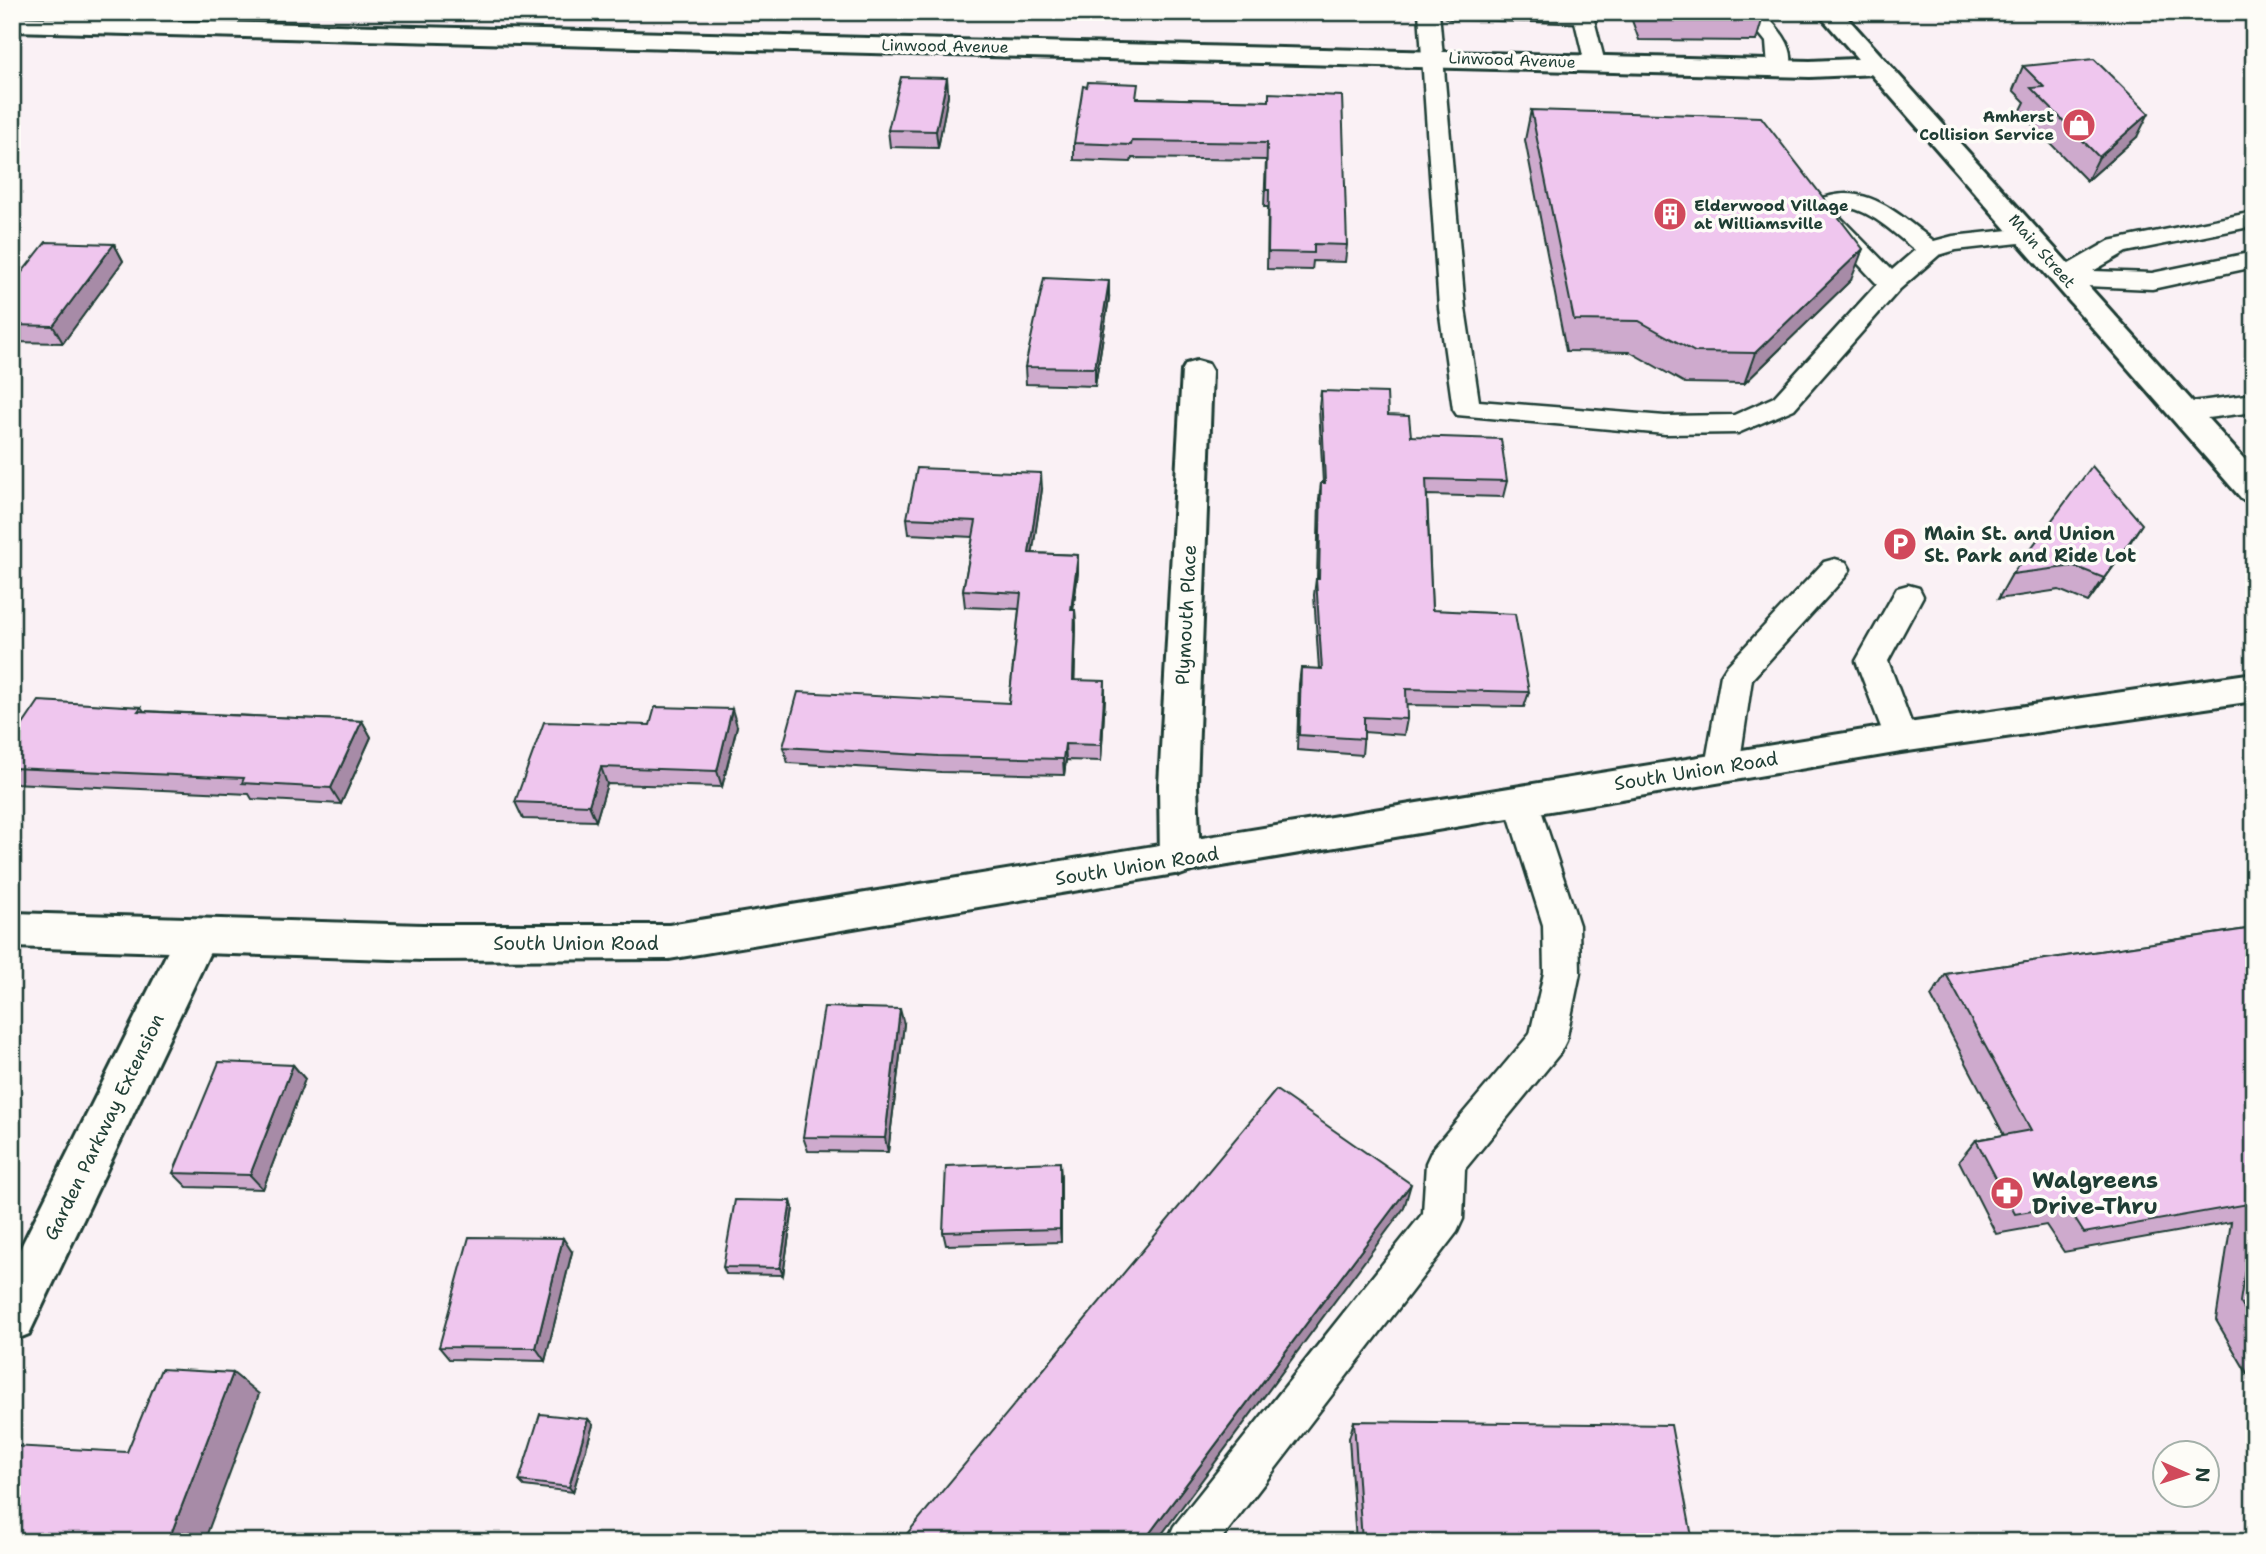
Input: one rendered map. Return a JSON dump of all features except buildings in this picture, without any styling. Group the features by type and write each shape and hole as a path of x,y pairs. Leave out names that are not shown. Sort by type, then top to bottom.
{"street":[{"name":"Main Street","path":"1829,12 2254,491"},
{"name":"Linwood Avenue","path":"12,24 1779,68 1877,66"},
{"name":"Plymouth Place","path":"1181,859 1178,785 1197,371"},
{"name":"South Union Road","path":"12,930 563,945 669,942 1901,738 2254,687"},
{"name":"Garden Parkway Extension","path":"12,1317 196,937"}],"lane":[{"path":"1429,12 1451,295 1466,409 1665,425 1738,424 1784,403 1891,284 1930,250 1953,243 2028,235"},
{"path":"1452,12 1584,16 1594,62"},
{"path":"1752,12 1777,41 1779,68"},
{"path":"1891,284 1823,213 1824,206 1832,201 1846,199 1860,202 1930,250"},
{"path":"2064,277 2119,246 2254,219"},
{"path":"2064,277 2152,281 2254,259"},
{"path":"2184,412 2254,403"},
{"path":"1722,767 1737,675 1835,569"},
{"path":"1901,738 1872,661 1908,596"},
{"path":"1190,1542 1443,1219 1446,1163 1548,1041 1562,973 1561,925 1521,801"}],"place":[{"name":"Amherst Collision Service","path":"2079,125"},
{"name":"Elderwood Village at Williamsville","path":"1670,214"},
{"name":"Main St. and Union St. Park and Ride Lot","path":"1900,544"},
{"name":"Walgreens Drive-Thru","path":"2007,1193"}]}
